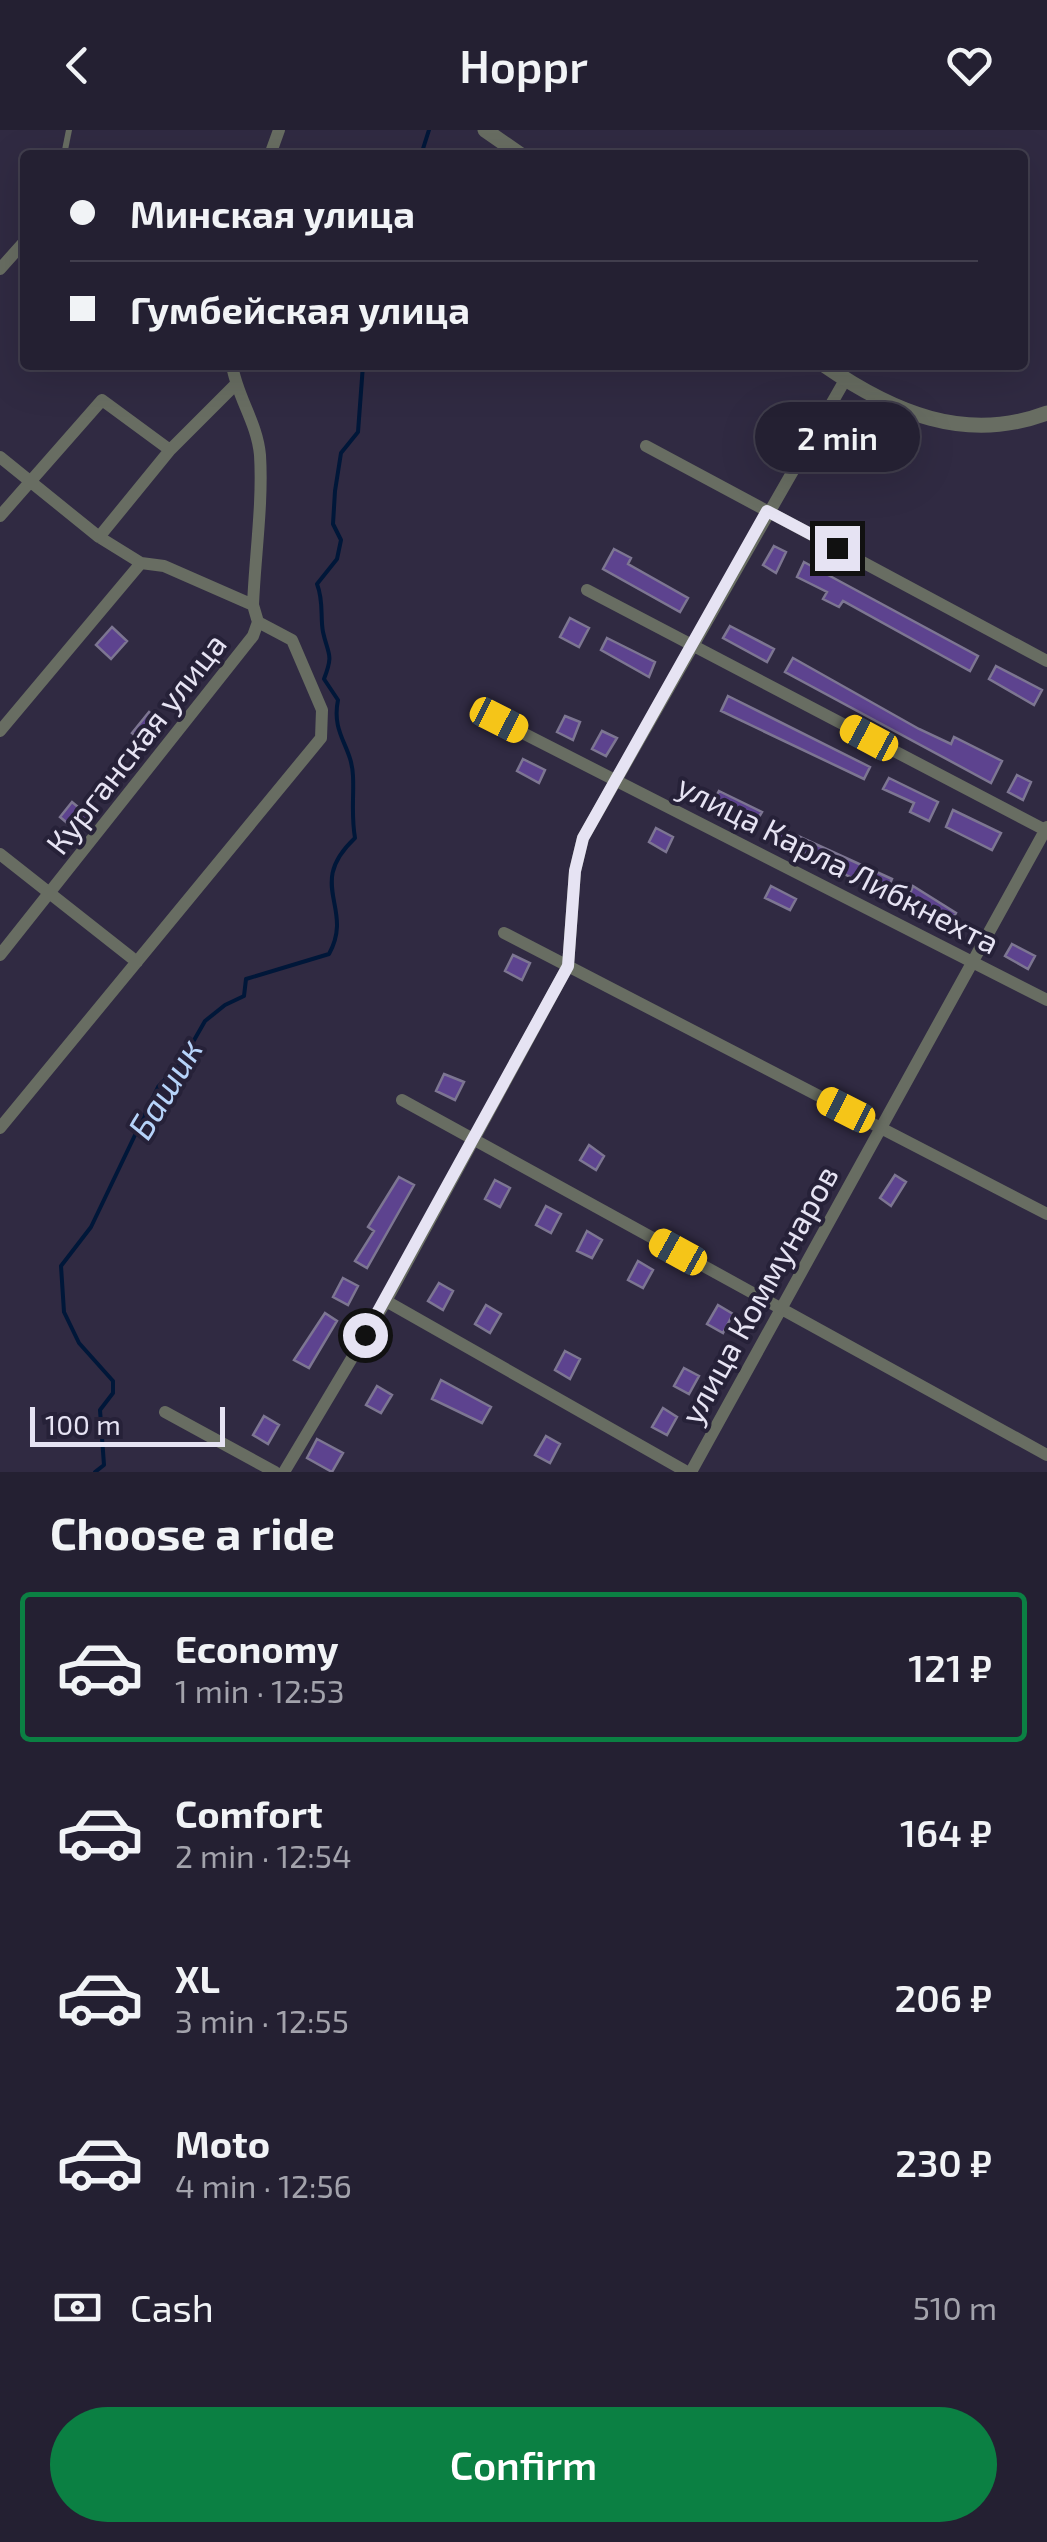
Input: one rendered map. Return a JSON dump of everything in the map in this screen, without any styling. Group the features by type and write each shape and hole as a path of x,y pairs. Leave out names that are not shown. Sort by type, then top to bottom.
{"street":[{"path":"485,130 514,150"},
{"path":"0,270 20,247"},
{"name":"Курганская улица","path":"0,954 254,636 258,622 253,604 260,455 254,422 235,385 233,370"},
{"path":"831,370 916,418 976,428 1047,413"},
{"path":"284,1472 386,1301 471,1138 568,966 575,871 583,838 844,380"},
{"path":"99,537 170,450 235,385"},
{"path":"0,516 102,400 170,450"},
{"path":"646,446 1047,662"},
{"path":"0,458 99,537 141,563 164,566 253,604"},
{"path":"0,731 141,563"},
{"path":"587,590 1046,829"},
{"path":"0,1128 321,738 322,710 292,640 258,622"},
{"name":"улица Карла Либкнехта","path":"499,720 1047,1000"},
{"name":"улица Коммунаров","path":"689,1472 1046,829"},
{"path":"0,854 138,962"},
{"path":"504,933 1047,1214"},
{"path":"402,1100 1047,1456"},
{"path":"386,1301 689,1472"},
{"path":"164,1412 275,1472"}],"building":[{"path":"774,546 786,552 776,573 763,565"},
{"path":"614,549 631,558 628,564 688,598 680,612 603,569"},
{"path":"804,562 978,656 970,671 843,601 839,607 823,599 827,592 797,577"},
{"path":"570,618 589,628 579,647 560,637"},
{"path":"730,626 774,649 767,662 723,638"},
{"path":"112,627 127,641 111,659 96,645"},
{"path":"607,638 655,662 649,677 601,650"},
{"path":"793,658 919,729 951,744 954,737 1002,761 991,783 785,672"},
{"path":"996,666 1042,690 1034,705 989,679"},
{"path":"728,696 870,767 864,779 721,711"},
{"path":"149,712 163,724 147,745 132,733"},
{"path":"565,716 580,722 573,740 557,732"},
{"path":"602,731 617,738 606,756 592,749"},
{"path":"523,759 545,770 539,783 517,771"},
{"path":"1017,775 1031,782 1023,800 1008,792"},
{"path":"889,778 938,802 929,821 910,812 914,803 883,789"},
{"path":"719,791 762,812 753,827 711,806"},
{"path":"72,802 90,817 78,832 60,817"},
{"path":"953,810 1001,833 992,850 946,827"},
{"path":"776,826 892,879 885,895 771,836"},
{"path":"656,828 673,837 666,852 649,842"},
{"path":"771,886 796,899 790,910 765,898"},
{"path":"913,886 956,913 948,927 905,906"},
{"path":"1012,944 1035,956 1028,969 1005,956"},
{"path":"513,955 530,963 522,980 505,971"},
{"path":"444,1074 464,1082 455,1100 436,1091"},
{"path":"589,1145 604,1156 596,1170 580,1160"},
{"path":"895,1175 906,1182 891,1206 880,1198"},
{"path":"399,1177 414,1185 367,1268 355,1261 374,1231 368,1227"},
{"path":"495,1180 510,1188 500,1207 485,1199"},
{"path":"546,1206 561,1214 551,1233 536,1225"},
{"path":"587,1231 602,1240 592,1258 577,1251"},
{"path":"638,1261 653,1270 643,1288 628,1280"},
{"path":"343,1278 358,1286 348,1305 333,1297"},
{"path":"439,1283 453,1291 443,1310 428,1301"},
{"path":"486,1305 501,1314 490,1333 475,1324"},
{"path":"718,1305 733,1314 723,1333 707,1324"},
{"path":"325,1313 337,1321 309,1368 294,1360"},
{"path":"565,1351 580,1359 570,1379 555,1370"},
{"path":"684,1368 699,1376 689,1394 674,1386"},
{"path":"441,1380 491,1407 482,1423 432,1399"},
{"path":"377,1386 392,1395 381,1413 366,1405"},
{"path":"663,1408 677,1417 667,1435 652,1427"},
{"path":"264,1416 279,1425 268,1444 253,1435"},
{"path":"546,1436 560,1444 550,1463 535,1455"},
{"path":"317,1439 343,1453 332,1472 307,1458"}],"waterway":[{"name":"Башик","path":"423,150 429,130"},
{"name":"Башик","path":"95,1472 104,1465 100,1410 113,1393 113,1381 79,1343 64,1312 61,1266 91,1227 158,1087 181,1063 205,1021 244,996 246,979 329,954 336,937 332,883 341,855 355,838 353,776 337,722 338,700 324,679 329,654 317,584 337,559 341,540 333,524 335,491 341,453 358,432 363,370"}],"route":[{"path":"365,1335 568,966 575,871 583,838 767,511 837,548"}]}
